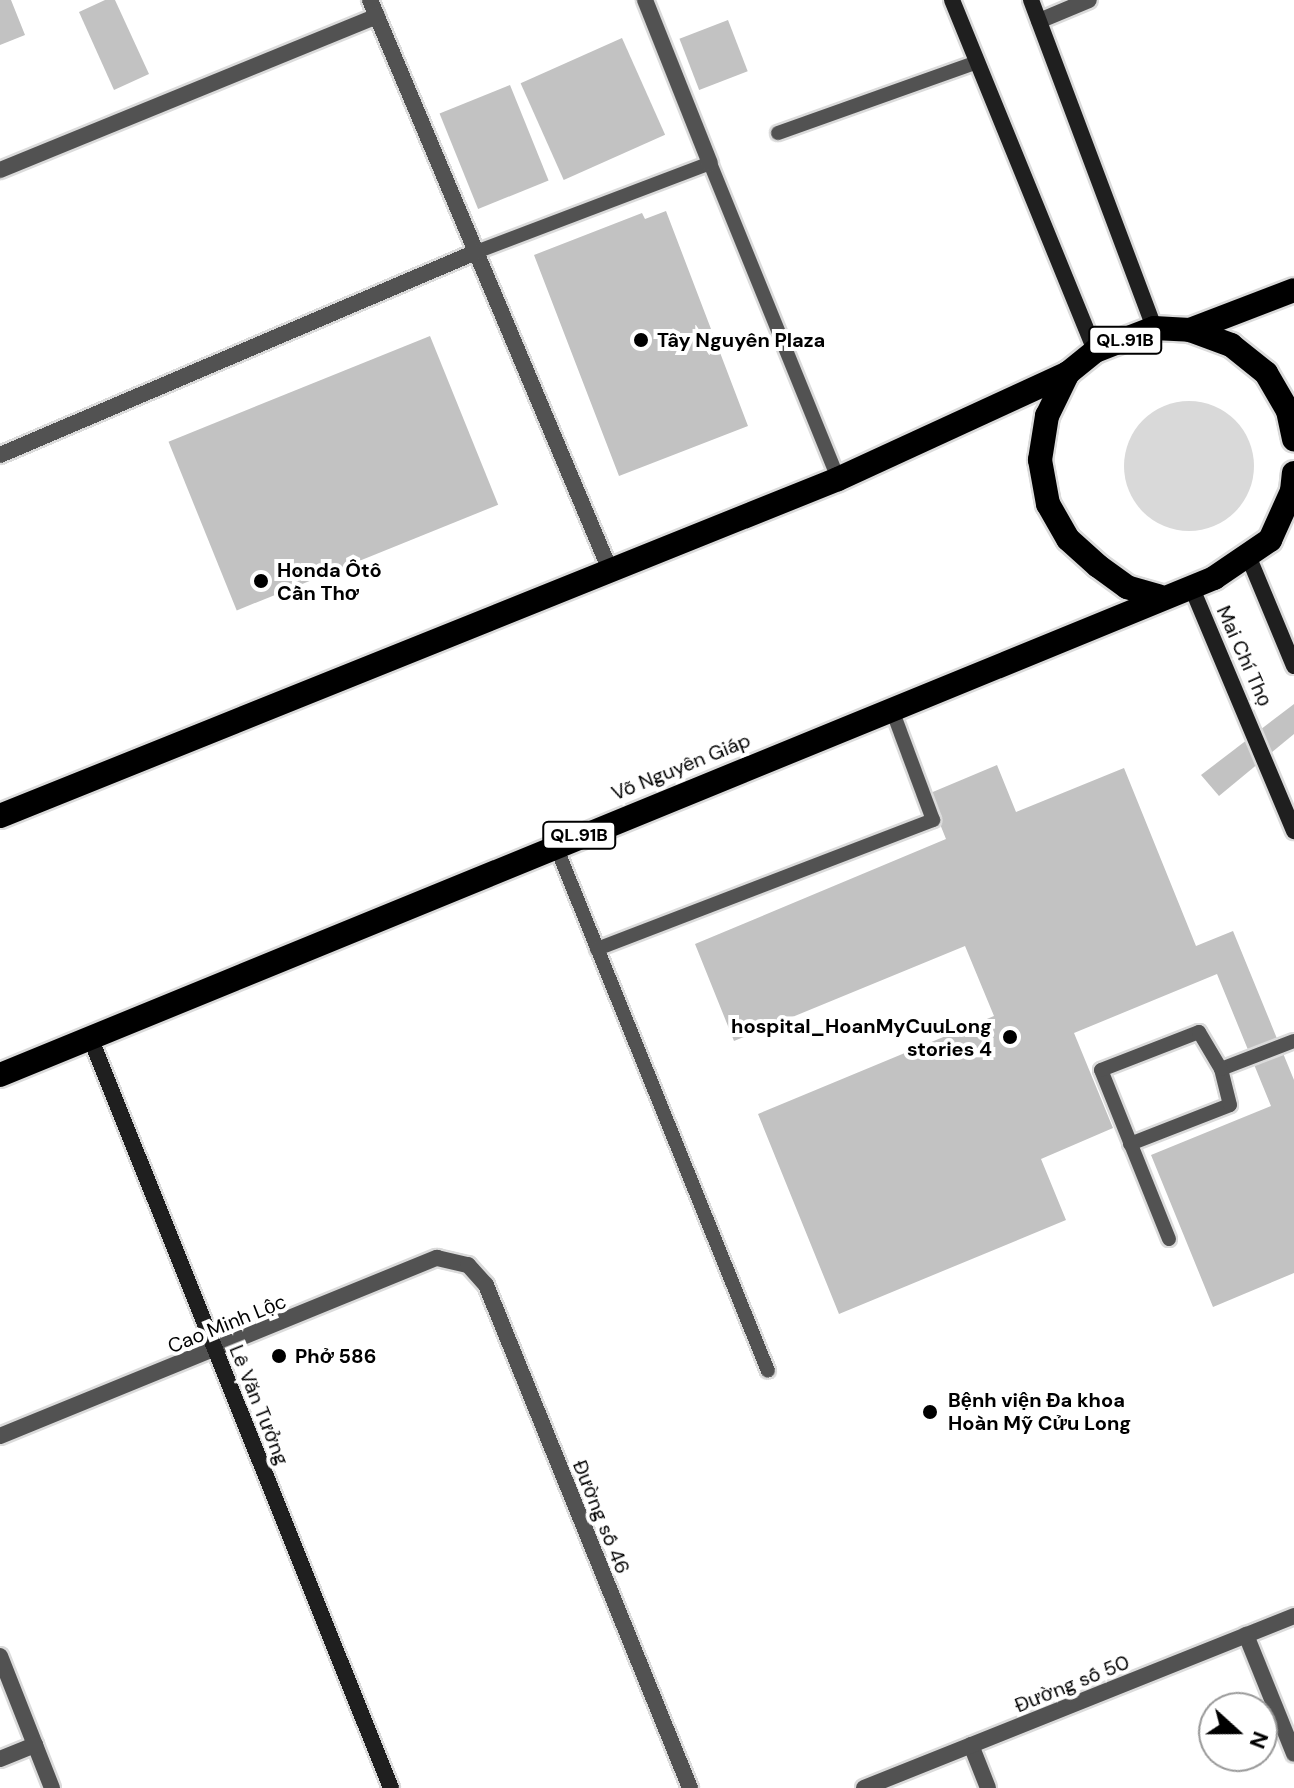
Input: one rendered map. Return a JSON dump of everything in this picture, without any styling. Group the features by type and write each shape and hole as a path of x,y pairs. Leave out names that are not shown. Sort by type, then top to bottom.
{"highway":[{"name":"QL.91B","path":"1190,330 1294,290"},
{"name":"QL.91B","path":"0,816 838,479 1068,373 1095,351 1154,328 1190,330 1231,345 1266,373 1288,411 1294,439"},
{"name":"QL.91B","path":"1068,373 1047,416 1040,460 1048,504 1068,539 1127,587 1158,596 1191,586 1249,558 1270,540 1294,532"},
{"name":"QL.91B","path":"1270,540 1292,491 1294,473"},
{"name":"Võ Nguyên Giáp","path":"0,1075 1158,596"}],"street":[{"path":"645,0 710,163"},
{"path":"952,0 1095,351"},
{"path":"1031,0 1154,328"},
{"path":"1039,21 1089,0"},
{"path":"0,170 374,8 610,570"},
{"path":"0,455 476,252"},
{"name":"Mai Chí Thọ","path":"1249,558 1294,666"},
{"name":"Mai Chí Thọ","path":"1191,586 1294,831"},
{"name":"Lê Văn Tưởng","path":"90,1037 391,1788"},
{"name":"Cao Minh Lộc","path":"0,1436 216,1351 437,1258 468,1265"},
{"name":"Đường số 46","path":"468,1265 486,1285 690,1788"},
{"name":"Đường số 50","path":"864,1788 1294,1616"},
{"path":"1246,1635 1294,1754"},
{"path":"0,1656 52,1788"},
{"path":"0,1759 35,1745"},
{"path":"971,1745 988,1788"}],"lane":[{"path":"778,133 977,62"},
{"path":"476,252 710,163 838,479"},
{"path":"597,949 933,820 891,707"},
{"path":"555,844 768,1371"},
{"path":"1130,1144 1230,1105 1221,1069 1199,1032 1101,1070 1130,1144 1169,1239"},
{"path":"1221,1069 1294,1041"}],"shaded area":[{"path":"1189,401 1214,406 1235,420 1249,441 1254,466 1249,491 1235,512 1214,526 1189,531 1164,526 1143,512 1129,491 1124,466 1129,441 1143,420 1164,406"}],"building":[{"path":"0,0 11,0 25,35 0,45"},
{"path":"105,0 115,0 149,74 114,90 79,12"},
{"path":"728,20 748,71 699,90 679,39"},
{"path":"622,38 665,135 564,180 521,83"},
{"path":"510,85 549,180 478,209 440,113"},
{"name":"Tây Nguyên Plaza","path":"666,211 748,426 619,476 534,255 642,213 645,219"},
{"path":"430,336 498,505 237,610 169,442"},
{"path":"1294,704 1294,734 1219,796 1201,775"},
{"name":"hospital_HoanMyCuuLong stories 4","path":"997,765 1016,812 1124,768 1196,946 1233,931 1294,1080 1294,1273 1213,1307 1151,1155 1271,1106 1217,974 1074,1033 1113,1128 1041,1159 1066,1220 839,1314 758,1114 994,1016 965,946 734,1041 695,944 946,839 928,794"}],"place":[{"name":"Tây Nguyên Plaza","path":"641,340"},
{"name":"Honda Ôtô Cần Thơ","path":"261,581"},
{"name":"hospital_HoanMyCuuLong stories 4","path":"1010,1037"},
{"name":"Phở 586","path":"279,1356"},
{"name":"Bệnh viện Đa khoa Hoàn Mỹ Cửu Long","path":"930,1412"}]}
